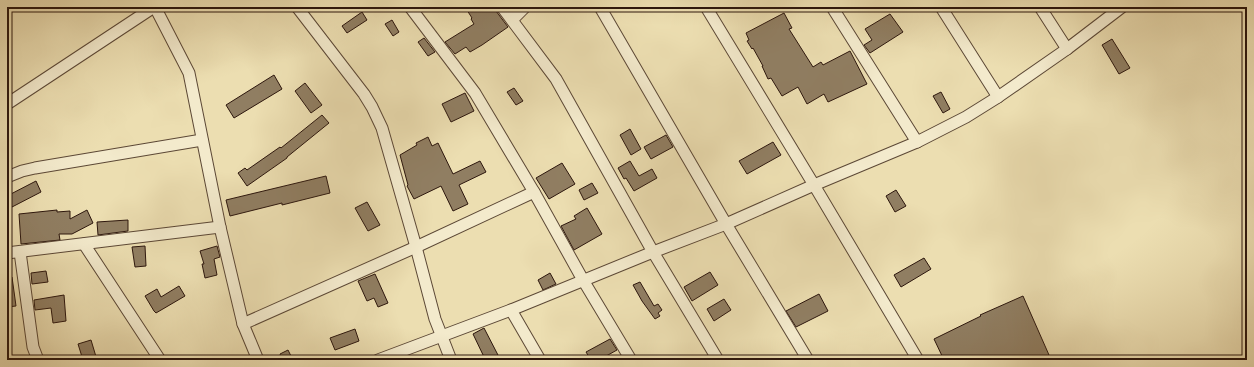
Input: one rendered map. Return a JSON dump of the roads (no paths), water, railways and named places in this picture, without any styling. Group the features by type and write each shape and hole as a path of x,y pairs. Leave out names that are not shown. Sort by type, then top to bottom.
{"street":[{"path":"7,104 154,7 189,72 220,227 243,324 258,360"},
{"path":"297,7 364,94 382,128 435,319 451,360"},
{"path":"410,7 475,93 631,360"},
{"path":"502,7 556,79 653,252 718,360"},
{"path":"512,20 525,7"},
{"path":"600,7 726,224 808,360"},
{"path":"706,7 918,360"},
{"path":"832,7 917,142"},
{"path":"941,7 998,97"},
{"path":"1040,7 1067,49"},
{"path":"384,359 726,224 917,142 966,117 998,97 1067,49 1122,7"},
{"path":"7,177 35,168 202,140"},
{"path":"243,324 416,247 534,192"},
{"path":"7,253 220,227"},
{"path":"84,244 160,360"},
{"path":"20,252 33,347 38,360"},
{"path":"511,310 540,360"}]}
